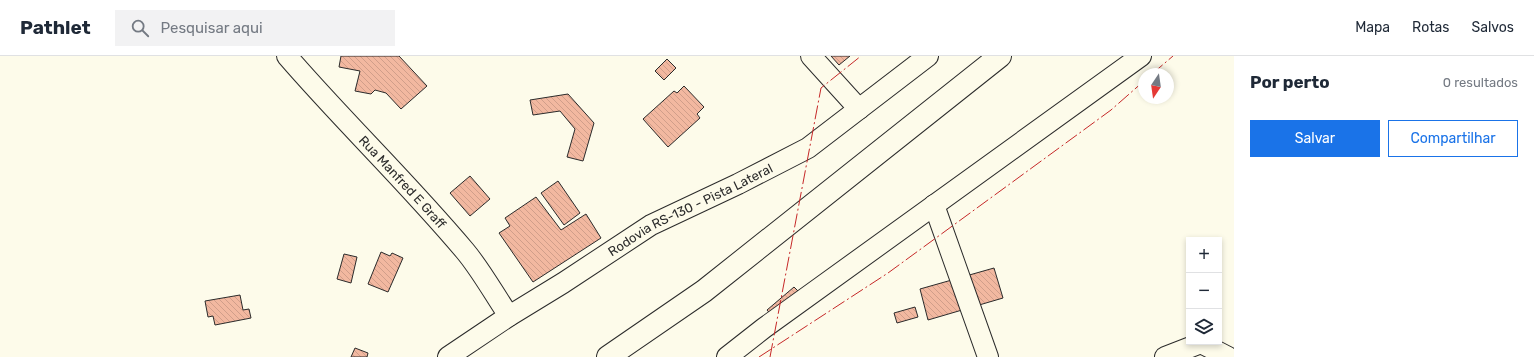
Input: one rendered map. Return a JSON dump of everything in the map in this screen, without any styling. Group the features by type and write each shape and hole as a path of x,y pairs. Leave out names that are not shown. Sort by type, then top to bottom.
{"main road":[{"path":"608,357 704,291 1000,56"}],"street":[{"name":"Rua Manfred E Graff","path":"286,56 321,96 393,170 466,252 509,316"},
{"path":"811,56 859,109"},
{"name":"Rodovia RS-130 - Pista Lateral","path":"448,357 651,225 738,184 808,148 928,56"},
{"path":"727,357 764,328 1141,56"},
{"path":"934,205 988,357"},
{"path":"1165,357 1201,343 1228,357"}],"building":[{"path":"341,56 399,56 427,86 401,109 386,93 375,90 371,94 355,91 360,71 339,67"},
{"path":"831,56 850,56 839,65"},
{"path":"667,59 676,68 664,80 655,71"},
{"path":"684,86 704,107 697,114 700,118 668,147 643,119 674,91 677,93"},
{"path":"568,94 594,123 583,161 567,157 575,129 560,111 533,115 530,100"},
{"path":"470,176 490,199 470,216 450,193"},
{"path":"558,181 580,213 564,225 541,193"},
{"path":"536,197 561,230 586,214 601,238 533,282 499,233 510,226 505,218"},
{"path":"381,252 390,256 392,253 403,258 388,292 368,284"},
{"path":"344,254 357,257 351,283 337,279"},
{"path":"994,268 1003,298 928,320 920,289"},
{"path":"794,287 800,293 773,317 767,310"},
{"path":"240,295 243,310 249,309 251,318 215,325 213,316 208,317 205,301"},
{"path":"915,307 918,317 897,323 894,313"},
{"path":"355,348 368,353 367,357 351,357"}],"power":[{"path":"770,357 821,88 861,56"},
{"path":"1159,68 1173,56"},
{"path":"759,357 888,273 1111,110 1138,86"}]}
